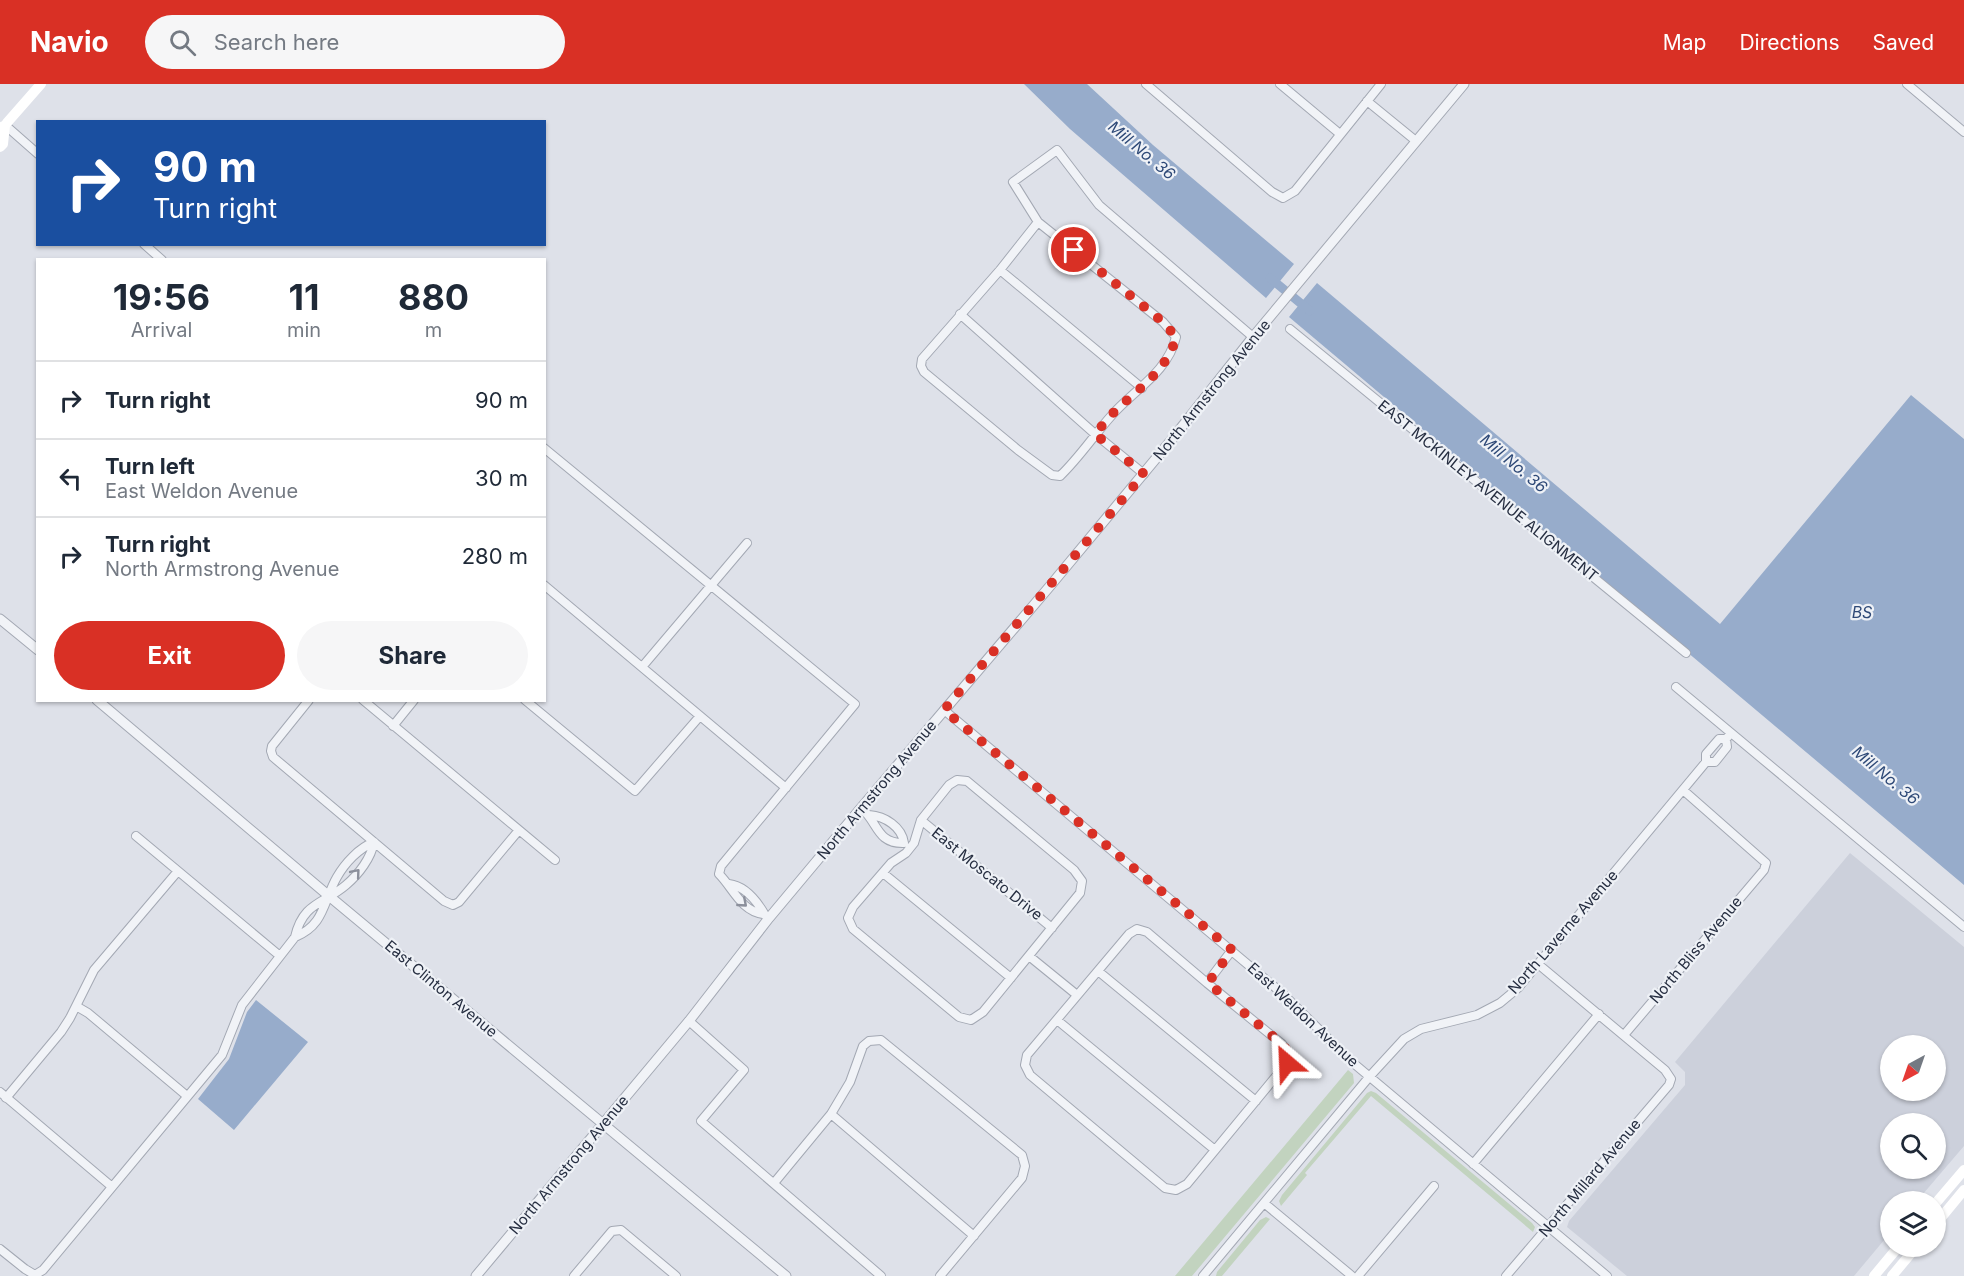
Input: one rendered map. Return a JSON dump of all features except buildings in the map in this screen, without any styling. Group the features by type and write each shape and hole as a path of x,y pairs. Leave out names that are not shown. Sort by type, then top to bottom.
{"main road":[{"path":"0,147 3,144 2,127 41,84"},
{"path":"1946,1191 1964,1170"},
{"path":"1946,1212 1964,1190"},
{"path":"1874,1276 1890,1257"},
{"path":"1891,1276 1904,1257"},
{"path":"1891,1276 1907,1257"}],"street":[{"path":"1146,84 1272,192 1283,198 1295,191 1381,84"},
{"path":"1280,84 1340,134"},
{"name":"North Armstrong Avenue","path":"476,1276 689,1022 766,916 861,808 1144,474 1253,337 1464,84"},
{"path":"1907,84 1964,132"},
{"path":"1367,101 1416,141"},
{"path":"2,127 36,152"},
{"path":"1038,222 1000,270 922,359 921,366 924,372 1052,475 1060,476 1117,410 1142,388 1167,359 1176,337 1163,322 1038,222 1012,182 1057,150 1100,205 1253,337"},
{"path":"146,246 160,258"},
{"path":"1000,270 1142,388"},
{"path":"960,314 1095,434 1144,474"},
{"name":"EAST MCKINLEY AVENUE ALIGNMENT","path":"1290,329 1686,653"},
{"path":"546,449 855,704 721,866 719,874 729,884 731,893 754,913 766,916"},
{"path":"642,667 747,543"},
{"path":"546,587 786,788"},
{"path":"0,619 36,648"},
{"path":"1676,687 1729,736 1964,927"},
{"name":"East Clinton Avenue","path":"99,702 786,1276"},
{"path":"307,702 276,741 271,751 278,762 444,901 453,905 464,897 519,830"},
{"path":"365,702 555,860"},
{"path":"393,726 412,702"},
{"path":"527,702 635,791 700,716"},
{"name":"East Weldon Avenue","path":"944,710 1232,950 1283,994 1352,1062 1607,1276"},
{"name":"North Laverne Avenue","path":"1203,1276 1370,1076 1404,1040 1421,1029 1477,1015 1518,988 1706,762 1715,762 1727,747 1729,736"},
{"path":"861,808 869,815 874,827 892,843 907,845 914,843 921,820 949,785 957,780 967,781 1074,870 1082,882 1080,893 1052,928 983,1012 971,1020 959,1017 853,928 848,918 853,907 907,845"},
{"name":"North Bliss Avenue","path":"1624,1035 1764,870 1766,863 1762,857 1683,790"},
{"path":"869,815 882,816 903,834 907,845"},
{"name":"East Moscato Drive","path":"921,820 1052,928"},
{"path":"886,838 895,827"},
{"path":"136,836 280,956"},
{"path":"329,896 346,885 371,855 374,842"},
{"path":"0,1249 35,1275 43,1270 222,1055 242,1005 295,937 307,932 324,912 337,876 363,846 374,842"},
{"path":"111,1186 3,1095 61,1032 94,970 178,871"},
{"path":"883,873 1011,978"},
{"path":"1137,929 1147,932 1282,1044 1289,1053 1287,1063 1256,1101 1187,1184 1176,1190 1165,1188 1030,1075 1025,1065 1027,1055 1098,971 1129,934 1137,929"},
{"path":"1208,983 1232,950"},
{"path":"1029,956 1077,995"},
{"path":"1538,964 1624,1035"},
{"path":"1098,971 1256,1101"},
{"path":"76,1006 88,1013 187,1096"},
{"path":"1473,1164 1599,1014"},
{"path":"1057,1020 1215,1150"},
{"path":"689,1022 744,1070 701,1121 881,1276"},
{"name":"North Millard Avenue","path":"1506,1276 1669,1085 1671,1079 1665,1070 1624,1035"},
{"path":"774,1184 831,1114 850,1082 862,1046 869,1041 881,1040 1022,1155 1025,1166 1022,1178 940,1276"},
{"path":"831,1114 974,1236"},
{"path":"1358,1276 1434,1186"},
{"path":"1264,1203 1352,1276"},
{"path":"574,1276 612,1231 621,1230 676,1276"}],"shaded area":[{"path":"1850,853 1964,947 1964,1146 1946,1167 1946,1113 1880,1113 1880,1179 1936,1179 1926,1191 1880,1191 1880,1245 1854,1276 1627,1276 1567,1227 1569,1221 1685,1085 1685,1072 1675,1062"}],"green space":[{"path":"1348,1070 1353,1074 1354,1083 1192,1276 1175,1276"},
{"path":"1371,1091 1532,1223 1535,1227 1533,1232 1371,1096 1305,1173 1307,1175 1281,1206 1279,1201 1282,1195"},
{"path":"1266,1217 1270,1219 1222,1276 1216,1276 1260,1220"}],"water":[{"path":"1024,84 1087,84 1153,145 1294,264 1266,298 1070,129"},
{"name":"BS","path":"1317,283 1720,624 1911,395 1964,439 1964,885 1289,317"},
{"path":"256,1000 308,1042 234,1130 198,1099 229,1059 247,1012"}],"waterway":[{"name":"Mill No. 36","path":"1270,278 1310,311"}],"route":[{"path":"1074,250 1163,322 1176,337 1167,359 1142,388 1095,434 1144,474 944,710 1232,950 1208,983 1282,1044 1289,1053 1287,1063"}]}
